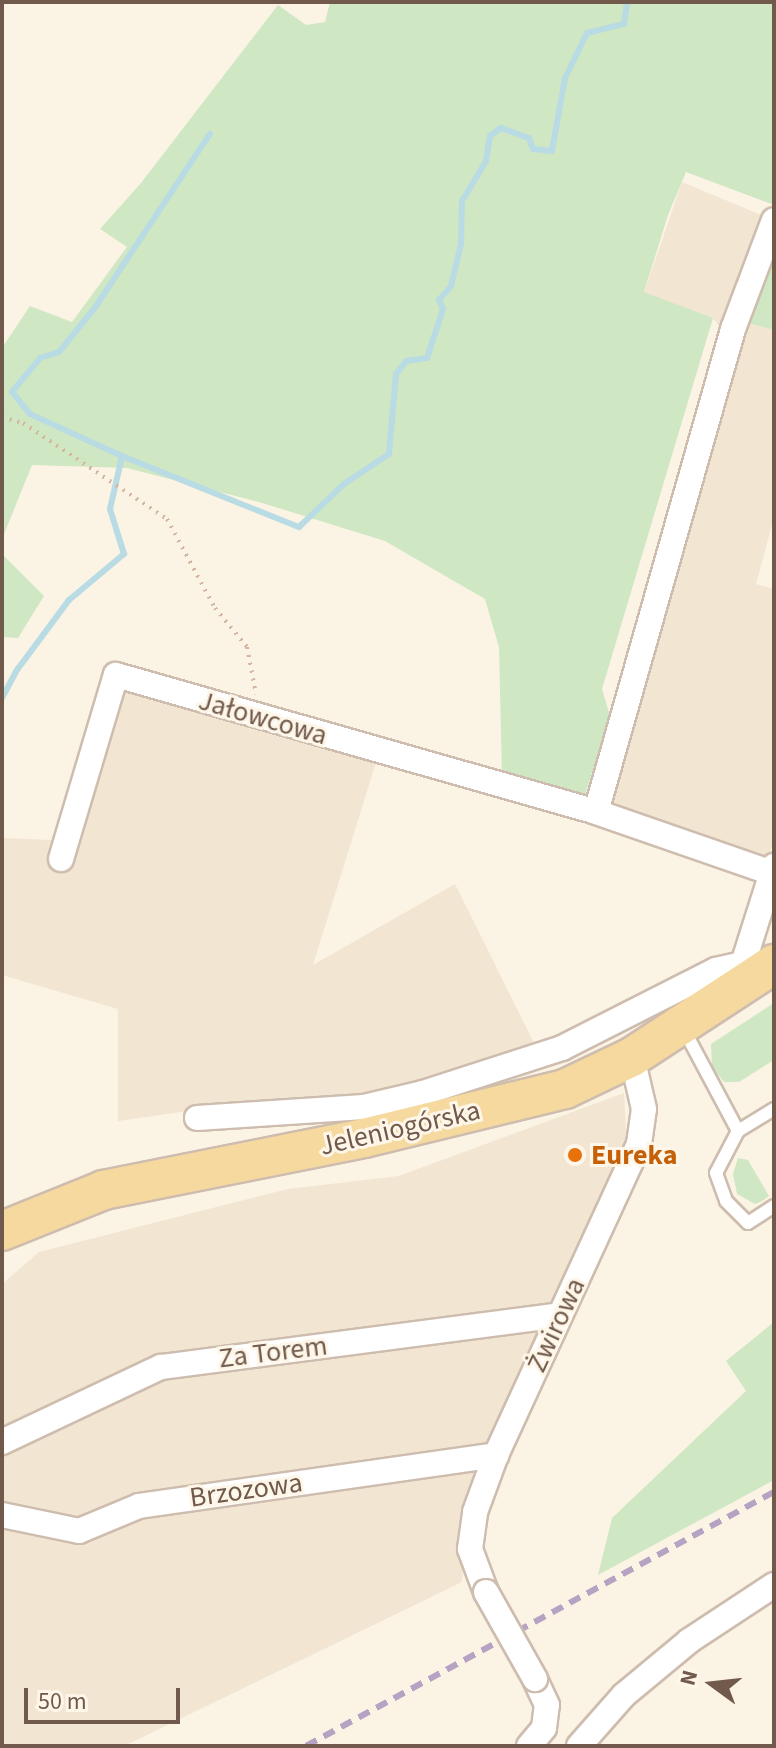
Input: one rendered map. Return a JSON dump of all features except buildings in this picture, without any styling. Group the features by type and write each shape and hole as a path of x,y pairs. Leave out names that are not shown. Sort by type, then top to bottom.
{"main road":[{"name":"Jeleniogórska","path":"2,1231 104,1190 364,1138 565,1089 632,1057 682,1025 753,971"}],"street":[{"path":"596,812 733,329 774,220"},
{"name":"Jałowcowa","path":"61,859 116,675 596,812 773,870 753,971"},
{"path":"197,1118 364,1107 423,1093 562,1048 716,970 753,971"},
{"name":"Żwirowa","path":"529,1746 544,1728 547,1705 486,1592 472,1561 470,1538 475,1512 496,1455 639,1144 644,1109 632,1057"},
{"name":"Za Torem","path":"2,1442 161,1367 560,1315"},
{"name":"Brzozowa","path":"2,1515 79,1531 139,1506 496,1455"},
{"path":"579,1746 624,1695 678,1650 774,1585"}],"lane":[{"path":"682,1025 738,1131"},
{"path":"774,1109 738,1131 716,1173 726,1201 748,1223 774,1206"}],"path":[{"path":"2,417 23,423 167,519 215,608 247,647 260,718"}],"shaded area":[{"path":"682,182 766,217 732,295 744,322 774,330 774,517 756,584 774,589 774,842 767,859 604,805 736,349 713,318 644,293"},
{"path":"123,690 236,714 377,759 313,965 455,884 536,1047 374,1093 236,1104 118,1121 118,1009 2,975 2,838 74,841"},
{"path":"624,1093 627,1152 465,1525 462,1582 124,1746 2,1746 2,1284 39,1252 288,1189 399,1176"}],"green space":[{"path":"330,2 774,2 774,205 686,172 668,215 644,292 713,318 602,689 610,716 584,798 502,777 499,647 485,599 385,541 259,502 127,468 32,465 2,539 2,348 30,306 72,322 127,247 100,229 141,183 278,5 306,25 325,22"},
{"path":"774,249 774,330 744,322"},
{"path":"2,554 44,596 18,638 2,637"},
{"path":"774,1003 774,1060 739,1082 724,1082 712,1067 711,1044"},
{"path":"738,1158 748,1160 769,1196 762,1201 755,1204 737,1194 733,1174"},
{"path":"774,1322 774,1480 598,1575 612,1518 746,1391 726,1361"}],"waterway":[{"path":"2,698 17,670 69,600 124,554 110,509 122,456 299,527 344,484 389,454 396,374 406,361 427,358 443,309 439,300 451,286 461,244 462,201 486,161 490,136 501,128 529,138 533,149 552,151 565,78 587,33 624,24 627,2"},
{"path":"122,456 30,414 12,392 40,358 59,352 94,309 210,134"}],"railway":[{"path":"306,1746 774,1492"}],"place":[{"name":"Eureka","path":"575,1155"}]}
